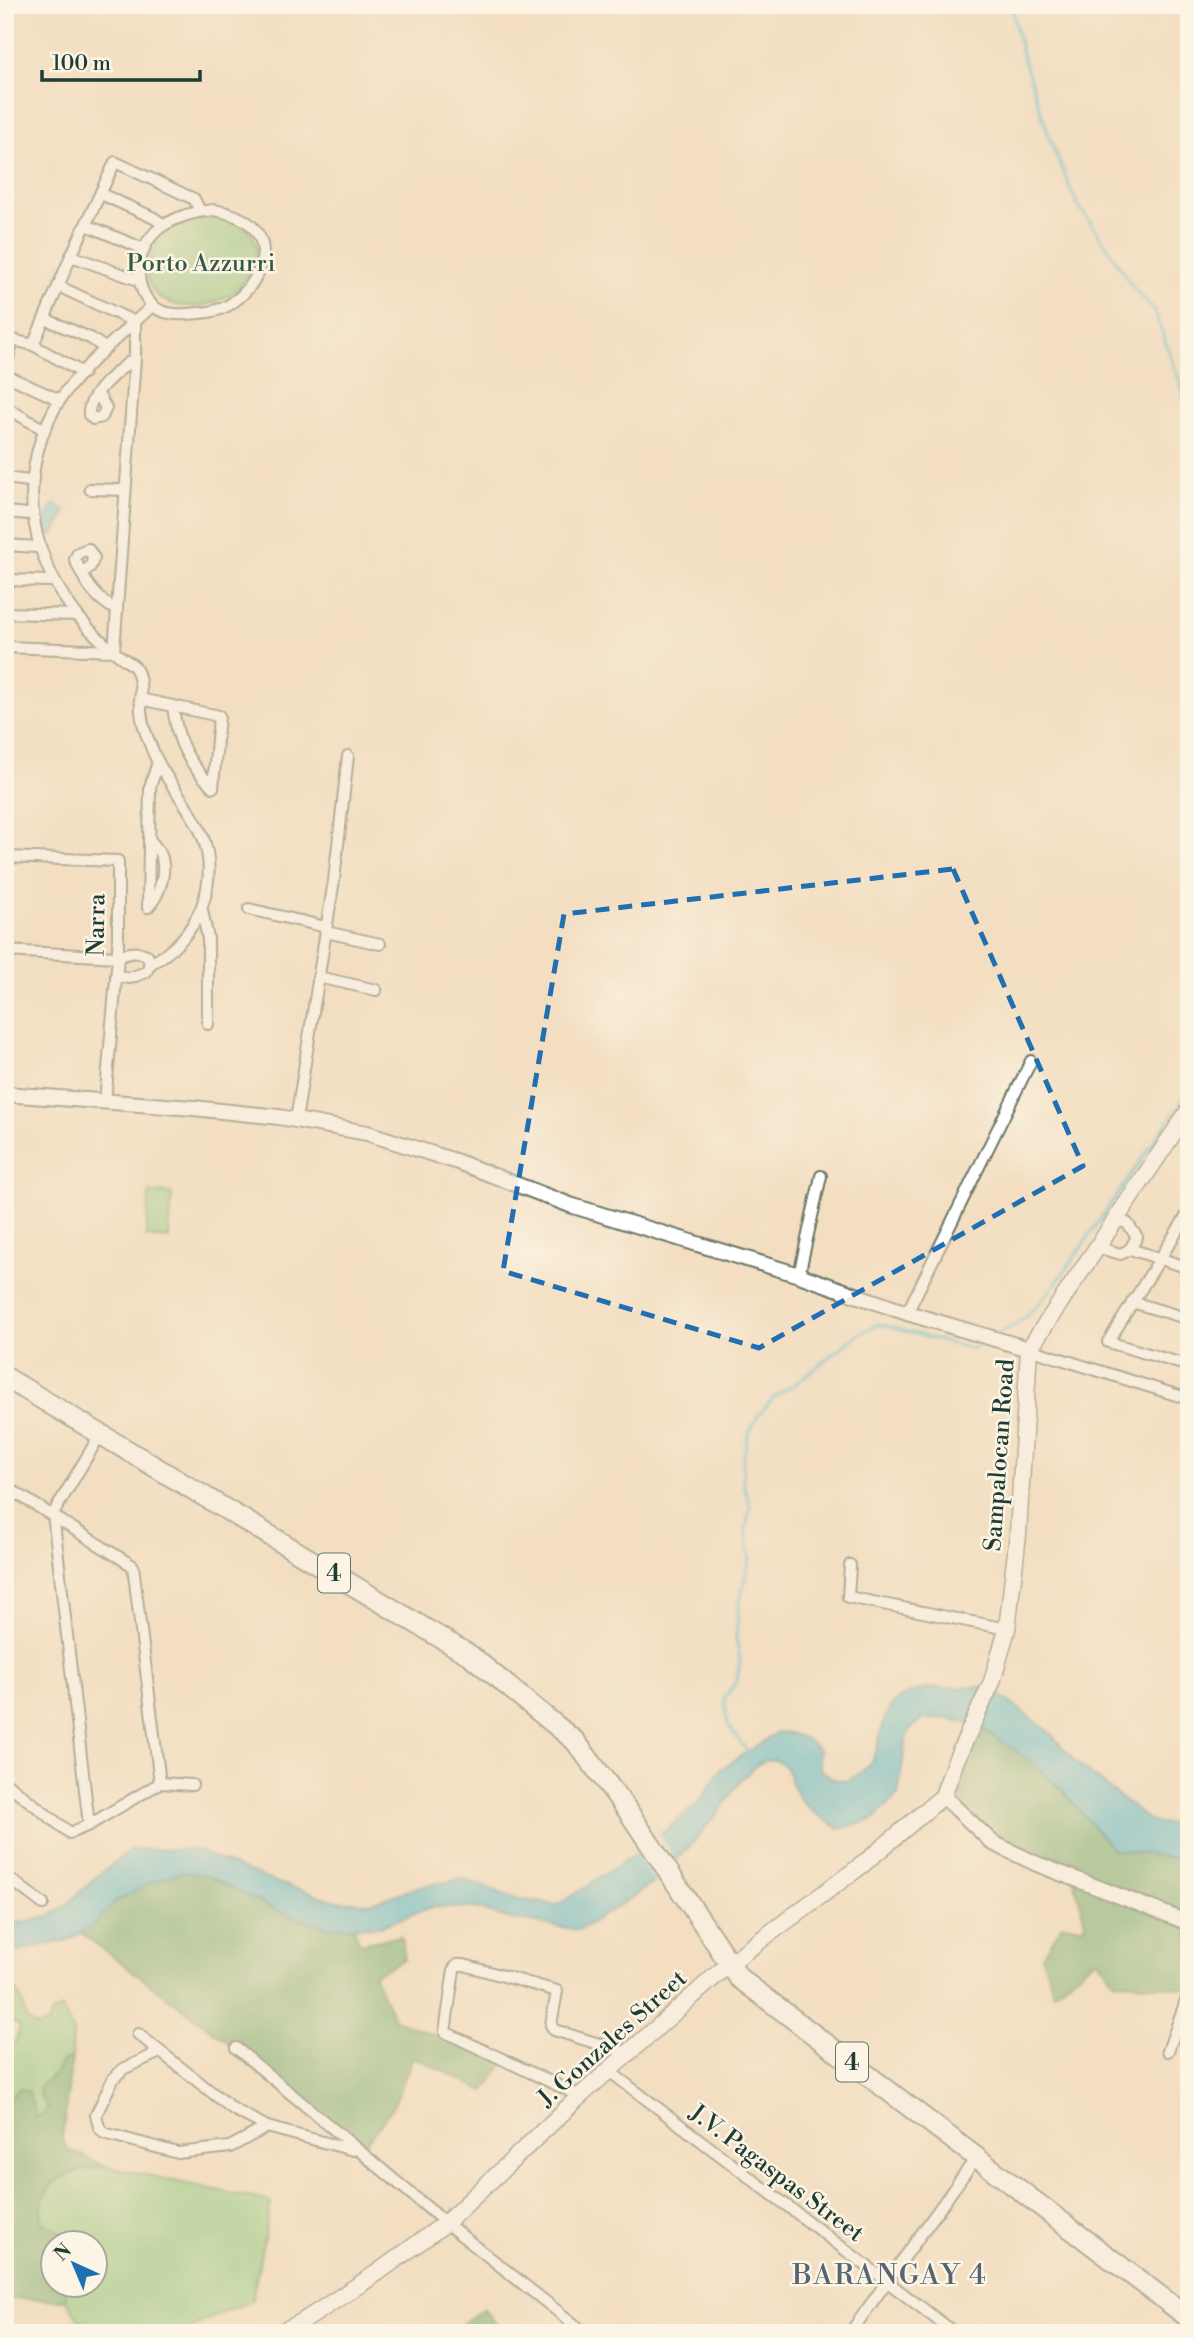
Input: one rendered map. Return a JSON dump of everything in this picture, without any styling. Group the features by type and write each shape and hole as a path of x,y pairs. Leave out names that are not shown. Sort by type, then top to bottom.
{"highway":[{"name":"4","path":"5,1377 471,1656 575,1741 628,1811 740,1978 1189,2306"},
{"name":"4","path":"979,2154 1189,2318"}],"main road":[{"name":"Sampalocan Road","path":"956,1760 992,1682 1007,1629 1018,1534 1029,1349 1189,1110"},
{"name":"J. Gonzales Street","path":"279,2333 302,2322 366,2281 446,2223 580,2096 731,1962 862,1865 943,1796 956,1760"}],"street":[{"path":"33,345 115,162 194,199 200,211"},
{"path":"101,194 155,218 164,225"},
{"path":"214,210 236,215 256,230 262,246 261,270 250,288 230,304 213,312 173,315 152,306 138,280 144,249 153,234 164,225 200,211 214,210"},
{"path":"86,225 144,249"},
{"path":"71,256 138,280"},
{"path":"58,286 135,322"},
{"path":"148,960 161,958 176,945 202,910 209,880 209,857 191,814 158,762 142,719 140,674 76,615 65,603 53,581 37,547 29,513 29,481 43,429 60,400 105,348 152,306"},
{"path":"45,319 90,338 105,348"},
{"path":"114,651 135,358 135,322"},
{"path":"60,400 5,372 13,340 33,345 83,373"},
{"path":"98,394 108,379 135,358"},
{"path":"5,407 43,429"},
{"path":"5,478 29,481"},
{"path":"90,489 124,490"},
{"path":"5,512 29,513"},
{"path":"5,545 37,547"},
{"path":"81,573 89,587 104,603 117,610"},
{"path":"5,580 53,581"},
{"path":"5,613 76,615"},
{"path":"5,647 114,651"},
{"path":"140,699 173,706 219,716 213,787 185,754 175,729 173,706"},
{"path":"296,1120 334,880 348,757"},
{"path":"149,839 161,854 163,875 157,898 148,907 149,839 150,787 158,762"},
{"name":"Narra","path":"5,857 118,861 118,957 105,1102"},
{"path":"250,909 380,944"},
{"path":"202,910 208,939 208,1024"},
{"path":"5,951 118,957 131,952 141,952 148,960"},
{"path":"116,976 130,978 146,972 148,960"},
{"path":"318,977 376,990"},
{"path":"907,1313 1031,1061"},
{"path":"5,1094 193,1108 296,1120 367,1133 458,1162 570,1205 799,1275 907,1313 1189,1399"},
{"path":"799,1275 821,1175"},
{"path":"1189,1212 1185,1224 1159,1258 1108,1342 1189,1366"},
{"path":"1096,1247 1121,1254 1130,1249 1137,1237 1127,1223 1115,1220"},
{"path":"1130,1249 1189,1268"},
{"path":"1132,1302 1189,1319"},
{"path":"89,1825 53,1514 100,1435"},
{"path":"5,1486 133,1566 160,1783"},
{"path":"850,1565 848,1597 1007,1629"},
{"path":"5,1782 70,1833 89,1825 160,1783 192,1785"},
{"path":"943,1796 993,1843 1037,1864 1189,1923"},
{"path":"5,1875 43,1904"},
{"path":"580,2096 445,2032 454,1969 457,1965 557,1991 551,2025 554,2031 628,2053"},
{"path":"1168,2052 1189,1992"},
{"path":"138,2034 233,2109 267,2127 359,2152"},
{"path":"236,2048 359,2152 585,2333"},
{"path":"160,2052 123,2069 113,2079 96,2115 99,2127 104,2133 178,2153 230,2147 267,2127"},
{"name":"J.V. Pagaspas Street","path":"608,2071 955,2333"},
{"path":"850,2333 979,2154"}],"highlighted area":[{"path":"953,869 1083,1166 759,1348 503,1271 564,914"}],"green space":[{"name":"Porto Azzurri","path":"222,216 244,227 255,241 257,258 250,275 218,301 197,306 174,304 159,297 150,286 147,271 158,240 172,229 188,222"},
{"path":"149,1192 172,1193 169,1239 146,1237"},
{"path":"977,1725 1026,1758 1062,1790 1113,1849 1189,1860 1189,1989 1113,1981 1097,1958 1054,1993 1042,1957 1062,1925 1086,1927 1074,1879 993,1843 943,1796"},
{"path":"181,1872 208,1876 280,1912 329,1927 354,1927 360,1944 401,1936 405,1959 373,1975 395,2020 505,2061 485,2091 413,2057 393,2107 359,2152 236,2048 73,1927 82,1932 130,1892"},
{"path":"5,1971 22,2001 27,2020 37,2027 47,2024 53,2013 62,2008 73,2031 72,2058 61,2063 56,2074 48,2079 40,2096 48,2108 42,2116 35,2116 29,2093 14,2092 5,2103 5,2057 15,2042 20,2027 12,2021 5,2023"},
{"path":"72,2058 62,2139 67,2149 105,2166 69,2174 51,2186 41,2207 41,2222 57,2230 38,2230 38,2300 7,2299 5,2306 5,2103 19,2088 29,2092 35,2116 42,2116 48,2108 40,2096 39,2086 56,2074 61,2063"},
{"path":"105,2166 271,2202 252,2300 178,2333 132,2333 85,2328 66,2300 108,2300 108,2230 57,2230 41,2222 41,2207 50,2186 58,2179 79,2171"},
{"path":"483,2308 504,2333 450,2333"}],"water":[{"path":"53,504 64,509 65,515 54,534 49,535 45,517"},
{"path":"977,1686 992,1689 1049,1732 1076,1762 1151,1822 1189,1826 1189,1860 1112,1849 1061,1788 1026,1758 977,1725 948,1719 924,1719 911,1728 906,1739 898,1795 873,1820 840,1829 803,1803 781,1763 768,1760 760,1763 743,1778 694,1842 660,1876 634,1897 579,1930 510,1919 475,1908 431,1907 381,1926 329,1927 278,1911 208,1876 181,1872 152,1882 116,1901 93,1926 69,1940 5,1954 5,1925 48,1917 67,1905 91,1881 132,1849 195,1850 275,1882 336,1901 370,1903 421,1886 464,1879 517,1899 558,1905 644,1848 697,1804 722,1768 778,1732 806,1739 819,1750 819,1768 833,1779 847,1781 872,1760 889,1709 904,1695 923,1689"}],"pier":[{"path":"657,1831 678,1864 656,1884 634,1850"}],"waterway":[{"path":"1011,5 1022,55 1052,145 1077,204 1134,289 1154,310 1189,408"},
{"path":"1189,564 1186,587 1189,593"},
{"path":"997,1334 1022,1320 1055,1285 1189,1091"},
{"path":"750,1755 728,1725 724,1698 737,1681 740,1659 736,1637 739,1604 750,1558 746,1529 750,1506 743,1483 743,1461 748,1435 758,1416 775,1396 795,1384 856,1336 878,1324 971,1349 984,1341"}],"district":[{"name":"BARANGAY 4","path":"890,2274"}]}
